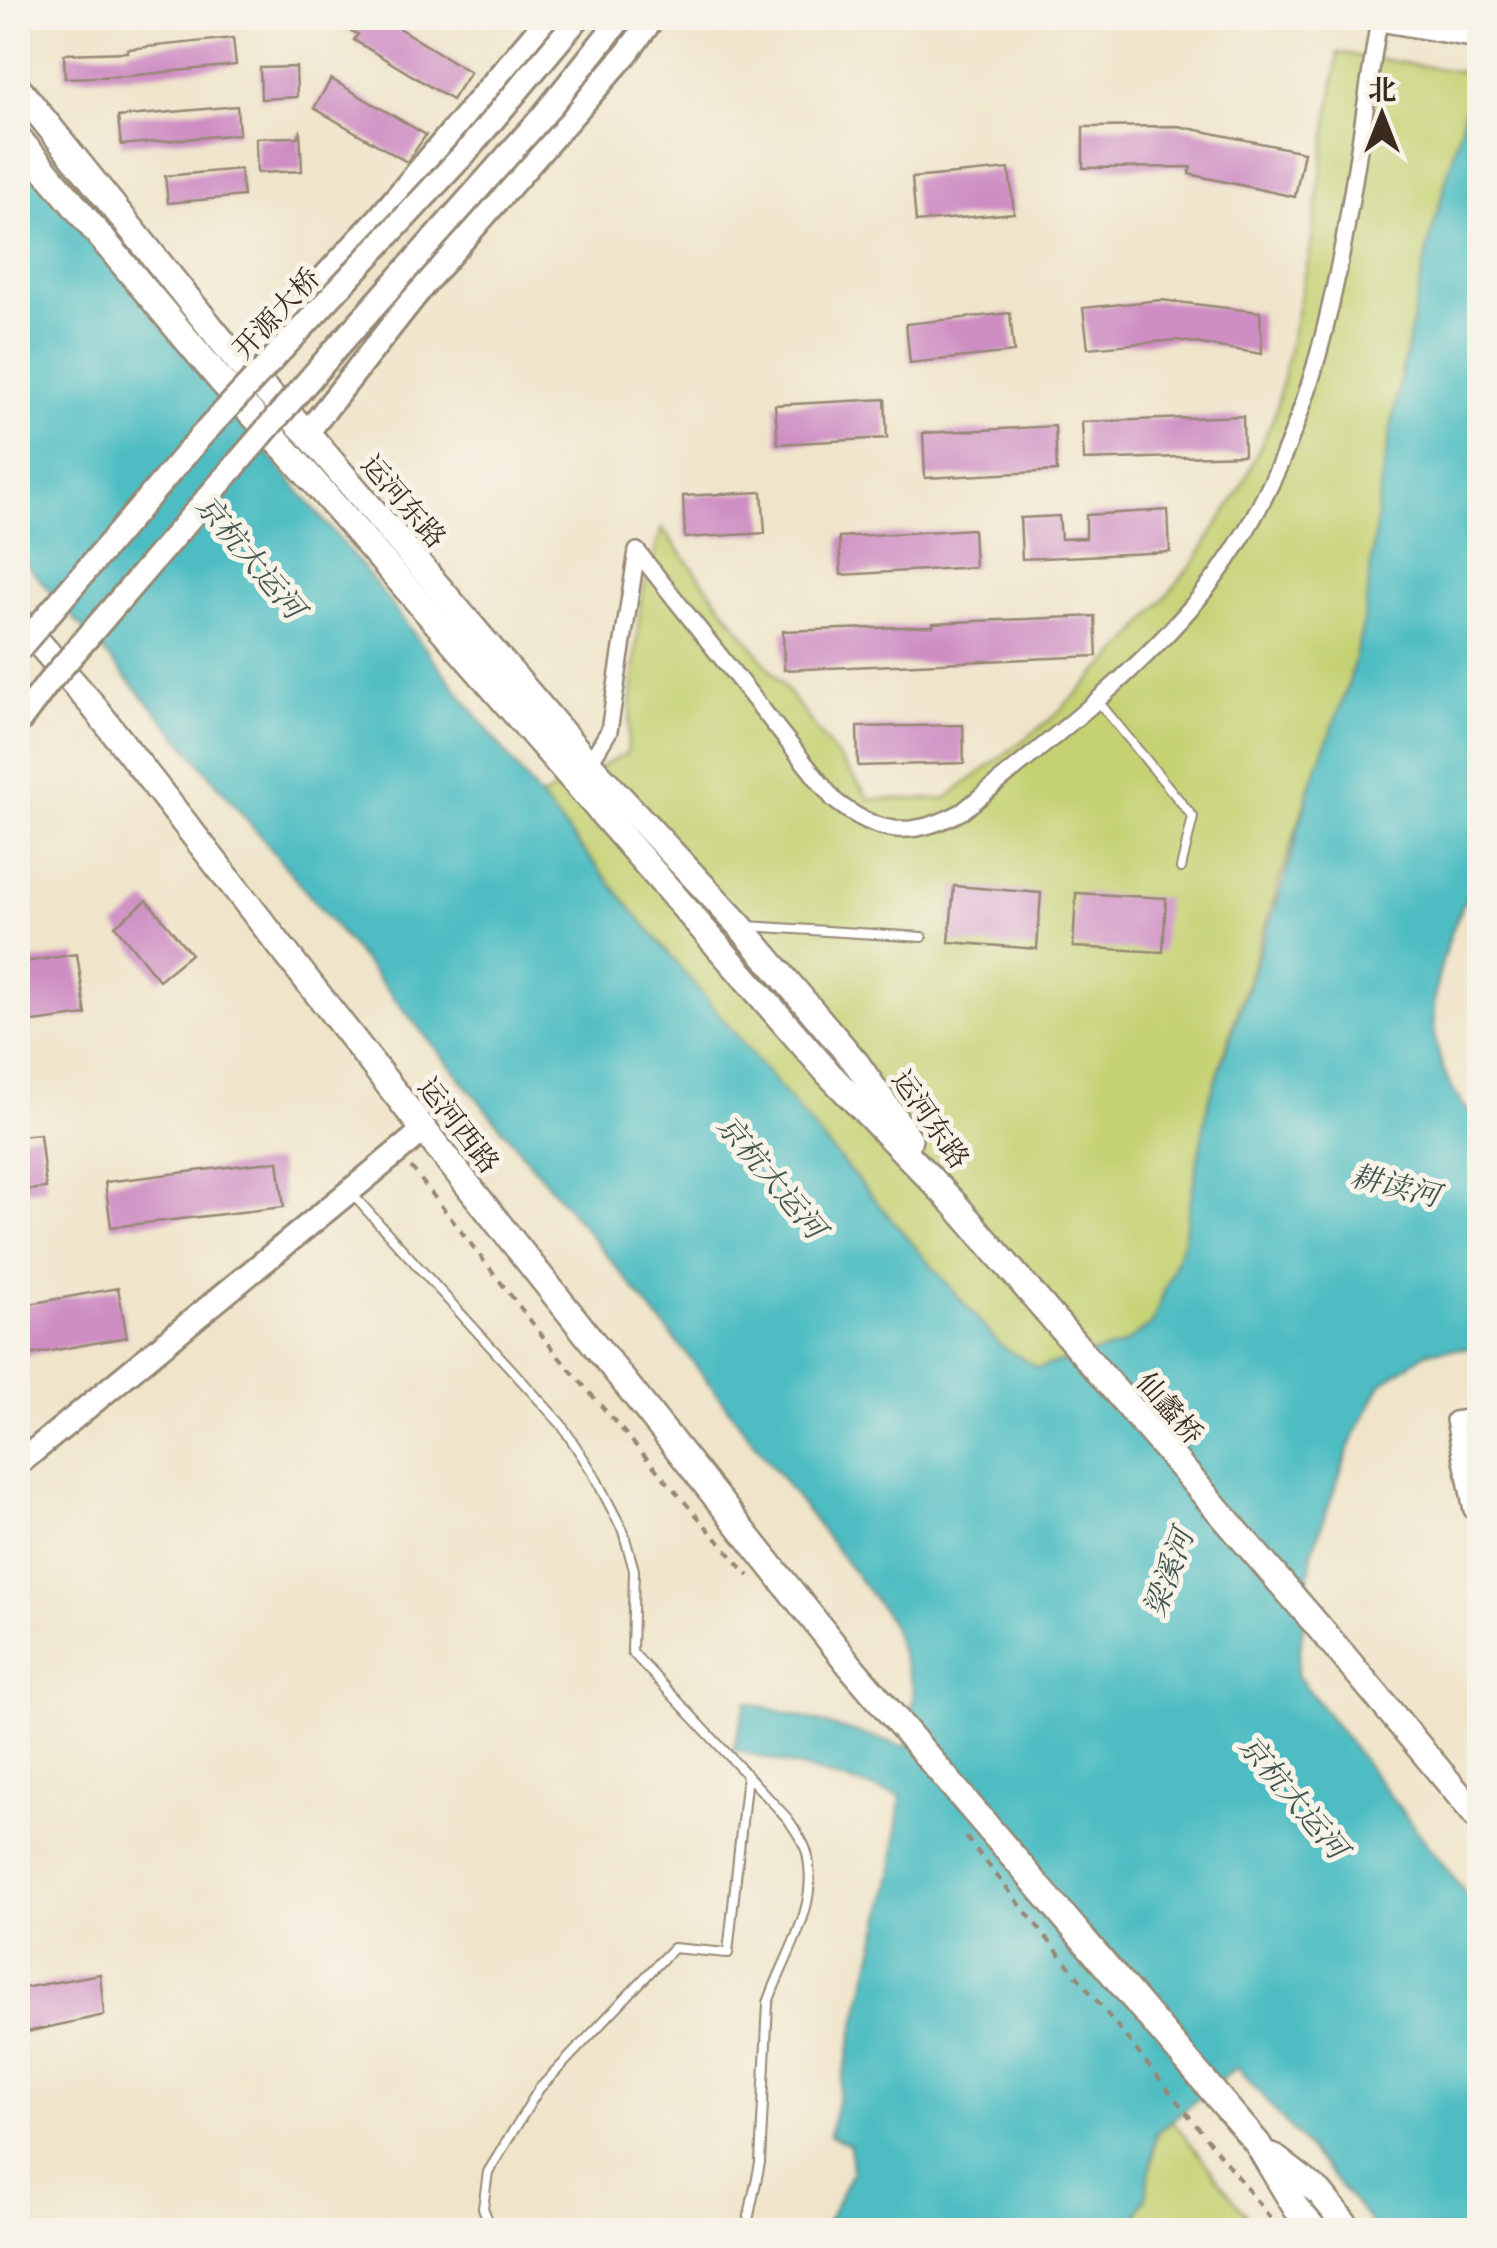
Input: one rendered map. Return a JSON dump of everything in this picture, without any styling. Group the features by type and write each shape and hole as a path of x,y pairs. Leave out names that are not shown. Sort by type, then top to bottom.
{"main road":[{"path":"242,366 378,218 548,18"},
{"name":"开源大桥","path":"18,650 202,435 466,152 578,18"},
{"path":"18,723 293,398 542,118 622,18"},
{"path":"306,433 414,297 627,53 653,18"},
{"name":"运河东路","path":"18,88 242,366 306,433 590,764 739,926 857,1064 952,1201"},
{"name":"运河东路","path":"18,138 222,383 287,451 829,1074 952,1201"},
{"name":"运河西路","path":"18,620 90,702 424,1130 853,1668 1257,2143"},
{"path":"18,1464 424,1130"},
{"name":"仙蠡桥","path":"952,1201 1480,1820"},
{"path":"1257,2143 1314,2230"},
{"path":"1257,2143 1320,2193 1350,2230"}],"street":[{"path":"590,764 609,731 636,552 834,800 856,818 884,828 910,830 936,826 963,812 1159,643 1201,596 1272,480 1318,364 1334,291 1372,19 1480,38"},
{"path":"1480,1416 1454,1420 1472,1510 1480,1519"}],"lane":[{"path":"1097,700 1193,817 1181,868"},
{"path":"739,926 922,937"},
{"path":"350,1192 561,1424 593,1473 623,1531 634,1570 632,1652 788,1819 806,1850 810,1884 800,1932 768,2002 760,2163 746,2230"},
{"path":"492,2230 483,2208 488,2172 540,2089 673,1948 728,1953 747,1775"}],"path":[{"path":"399,1152 558,1356 748,1575"},
{"path":"963,1834 1280,2230"}],"green space":[{"path":"1338,53 1470,73 1463,118 1428,247 1403,365 1381,483 1364,620 1349,683 1311,784 1209,1100 1183,1242 1152,1324 1121,1346 1037,1368 1000,1345 823,1140 540,798 627,753 641,597 662,528 870,799 945,799 1050,720 1128,643 1195,561 1241,488 1275,414 1310,252"},
{"path":"1172,2120 1258,2230 1132,2230 1146,2196 1156,2133"}],"water":[{"path":"1479,18 1480,865 1441,965 1434,1029 1440,1061 1455,1092 1479,1124 1479,1347 1429,1351 1381,1384 1350,1446 1312,1552 1297,1675 1479,1911 1479,2230 1378,2230 1237,2067 1156,2133 1146,2196 1131,2230 823,2230 852,2172 850,2145 829,2135 893,1871 901,1796 733,1749 747,1702 907,1747 914,1691 890,1620 600,1247 171,728 18,555 18,152 364,569 540,798 823,1140 1000,1345 1038,1368 1121,1346 1152,1324 1183,1242 1209,1100 1284,881 1311,784 1349,683 1364,620 1381,483 1403,365 1428,247 1463,118"}],"building":[{"path":"321,18 382,18 470,72 452,100 354,40 358,34"},
{"path":"233,38 236,65 65,78 64,54 128,52 127,49"},
{"path":"296,67 297,97 261,99 260,68"},
{"path":"331,79 426,135 407,162 314,108"},
{"path":"237,106 239,134 121,145 118,117"},
{"path":"1178,126 1304,152 1295,197 1189,174 1191,167 1083,168 1083,127"},
{"path":"300,132 302,171 257,173 256,138 297,137"},
{"path":"240,169 243,196 168,203 165,176"},
{"path":"1009,169 1014,213 916,222 912,178"},
{"path":"1161,300 1260,312 1262,354 1177,340 1088,348 1083,308"},
{"path":"1010,313 1014,352 910,363 906,324"},
{"path":"885,399 887,438 778,444 775,405"},
{"path":"1243,416 1244,455 1084,460 1082,422"},
{"path":"1055,426 1057,471 925,478 923,433"},
{"path":"762,492 765,533 685,538 683,496"},
{"path":"1168,510 1170,552 1022,559 1020,518 1059,516 1061,539 1086,538 1086,515"},
{"path":"973,529 975,567 841,575 839,537"},
{"path":"1095,616 1097,656 784,670 783,631"},
{"path":"963,725 964,763 858,766 857,727"},
{"path":"954,886 1041,893 1037,949 949,942"},
{"path":"1076,893 1166,898 1163,952 1073,947"},
{"path":"147,900 191,954 159,980 115,926"},
{"path":"77,954 86,1015 18,1024 18,963"},
{"path":"40,1134 46,1188 18,1191 18,1136"},
{"path":"278,1161 284,1207 111,1227 105,1182"},
{"path":"118,1288 127,1337 18,1357 18,1306"},
{"path":"100,1974 104,2015 18,2034 18,1989"}],"water label":[{"name":"京杭大运河","path":"250,557"},
{"name":"京杭大运河","path":"771,1177"},
{"name":"耕读河","path":"1395,1186"},
{"name":"梁溪河","path":"1169,1573"},
{"name":"京杭大运河","path":"1293,1797"}]}
